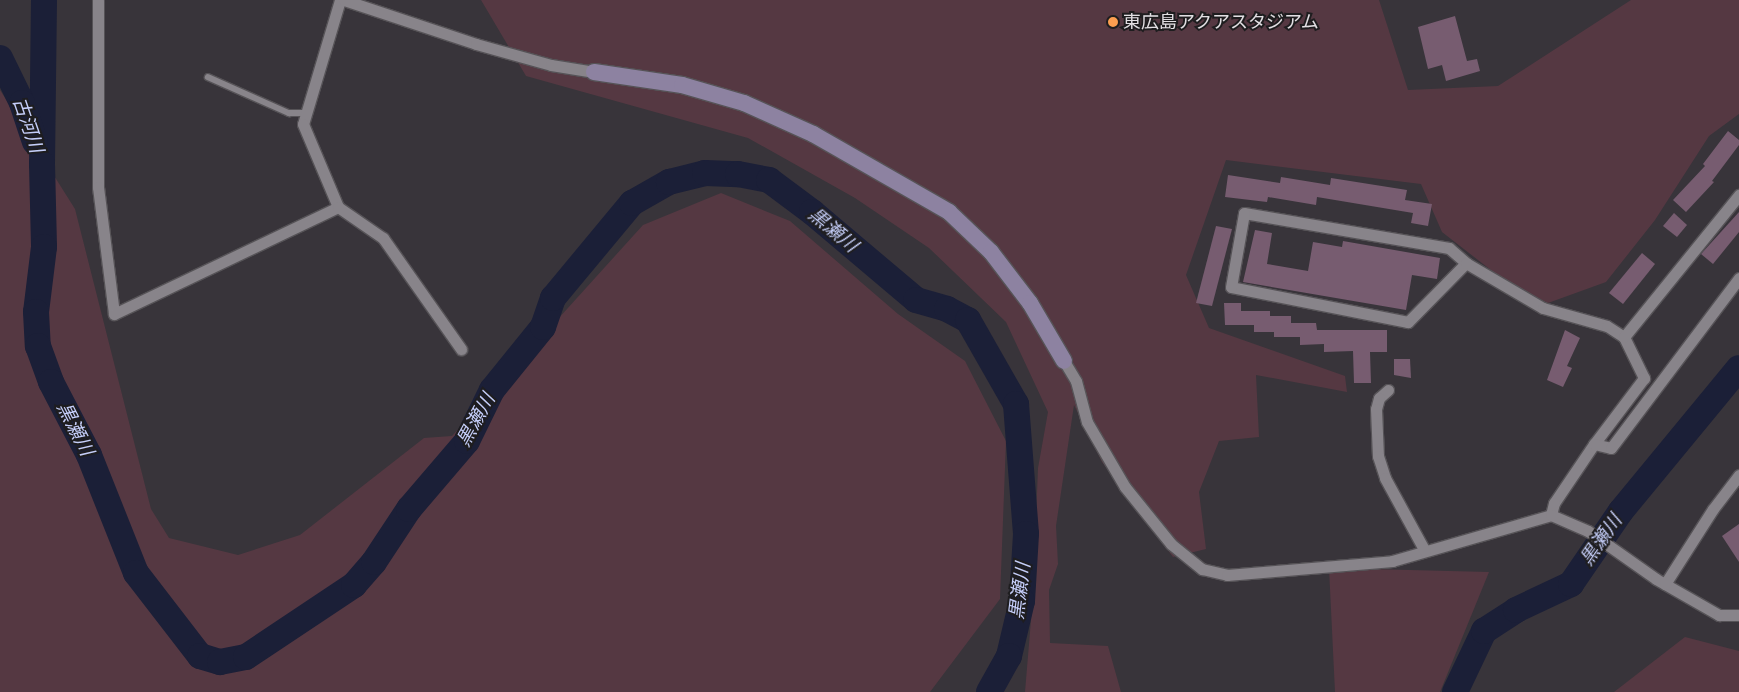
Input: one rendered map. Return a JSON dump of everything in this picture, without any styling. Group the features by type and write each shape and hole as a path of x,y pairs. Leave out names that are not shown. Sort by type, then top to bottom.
{"street":[{"path":"98,0 98,187 114,314 338,207"},
{"path":"461,349 383,238 338,207 303,124 342,0 476,44 551,65 682,85 744,103 813,134 949,212 991,252 1024,296 1076,381 1087,422 1125,488 1172,544 1202,569 1227,574 1392,561 1555,517 1588,531 1660,582 1719,615 1739,615"},
{"path":"1624,337 1739,195"},
{"path":"1466,263 1408,322 1232,287 1244,213 1449,248 1466,263 1543,308 1607,326 1624,337 1644,378 1594,444 1554,503 1555,517"},
{"path":"1594,444 1611,448 1739,278"},
{"path":"1388,390 1379,398 1376,409 1378,456 1384,478 1426,551"},
{"path":"1660,582 1739,475"}],"lane":[{"path":"208,77 289,113 306,113"}],"shaded area":[{"path":"481,0 1379,0 1408,90 1498,86 1631,0 1739,0 1739,114 1709,136 1655,220 1606,282 1548,303 1505,281 1442,232 1421,184 1226,160 1186,275 1209,328 1345,376 1347,392 1256,375 1259,437 1219,441 1199,492 1206,549 1173,557 1102,462 1074,405 1056,526 1058,564 1049,590 1050,643 1108,646 1121,692 1025,692 1033,596 1038,468 1048,412 1006,322 929,248 855,198 748,138 526,76"},
{"path":"0,90 75,209 151,509 169,538 238,555 300,535 424,438 452,436 643,225 721,193 790,221 898,314 965,361 1006,441 1000,599 930,692 0,692"},
{"path":"1329,568 1489,572 1440,692 1335,692"},
{"path":"1685,637 1739,651 1739,692 1614,692"}],"building":[{"path":"1455,16 1467,61 1477,59 1480,71 1446,81 1442,65 1428,69 1418,27"},
{"path":"1728,131 1739,140 1739,145 1712,181 1714,182 1686,212 1673,200 1705,166 1703,164"},
{"path":"1228,175 1280,183 1281,177 1330,185 1331,178 1407,190 1405,200 1432,204 1428,226 1411,223 1413,213 1317,197 1316,205 1268,197 1267,202 1225,197"},
{"path":"1739,212 1739,232 1713,264 1701,254"},
{"path":"1674,213 1687,225 1677,237 1663,226"},
{"path":"1216,226 1232,229 1212,306 1196,303"},
{"path":"1255,230 1272,233 1267,264 1308,271 1313,242 1342,247 1343,241 1440,258 1437,279 1412,275 1406,310 1243,282"},
{"path":"1642,253 1655,264 1623,304 1609,293"},
{"path":"1224,303 1241,303 1241,311 1270,311 1270,316 1291,316 1291,323 1316,323 1317,330 1387,330 1387,352 1370,352 1371,383 1354,383 1353,351 1324,352 1324,344 1300,345 1300,337 1274,337 1274,332 1254,332 1254,325 1225,325"},
{"path":"1565,330 1580,338 1567,366 1572,368 1563,387 1547,380"},
{"path":"1394,359 1410,359 1411,378 1394,375"},
{"path":"1739,524 1739,562 1722,536"}],"waterway":[{"name":"黒瀬川","path":"44,0 42,164 44,247 36,312 38,346 51,382 89,455 136,573 200,656 220,662 246,657 354,585 374,562 409,509 467,441 492,390 543,327 553,298 632,203 669,182 705,173 738,174 769,180 812,212 916,300 947,309 968,320 1016,404 1026,534 1022,601 1009,656 989,692"},
{"name":"古河川","path":"0,58 22,103 35,142"},
{"name":"黒瀬川","path":"1455,692 1484,631 1516,610 1571,584 1621,511 1739,368"}],"place":[{"name":"東広島アクアスタジアム","path":"1113,22"}]}
